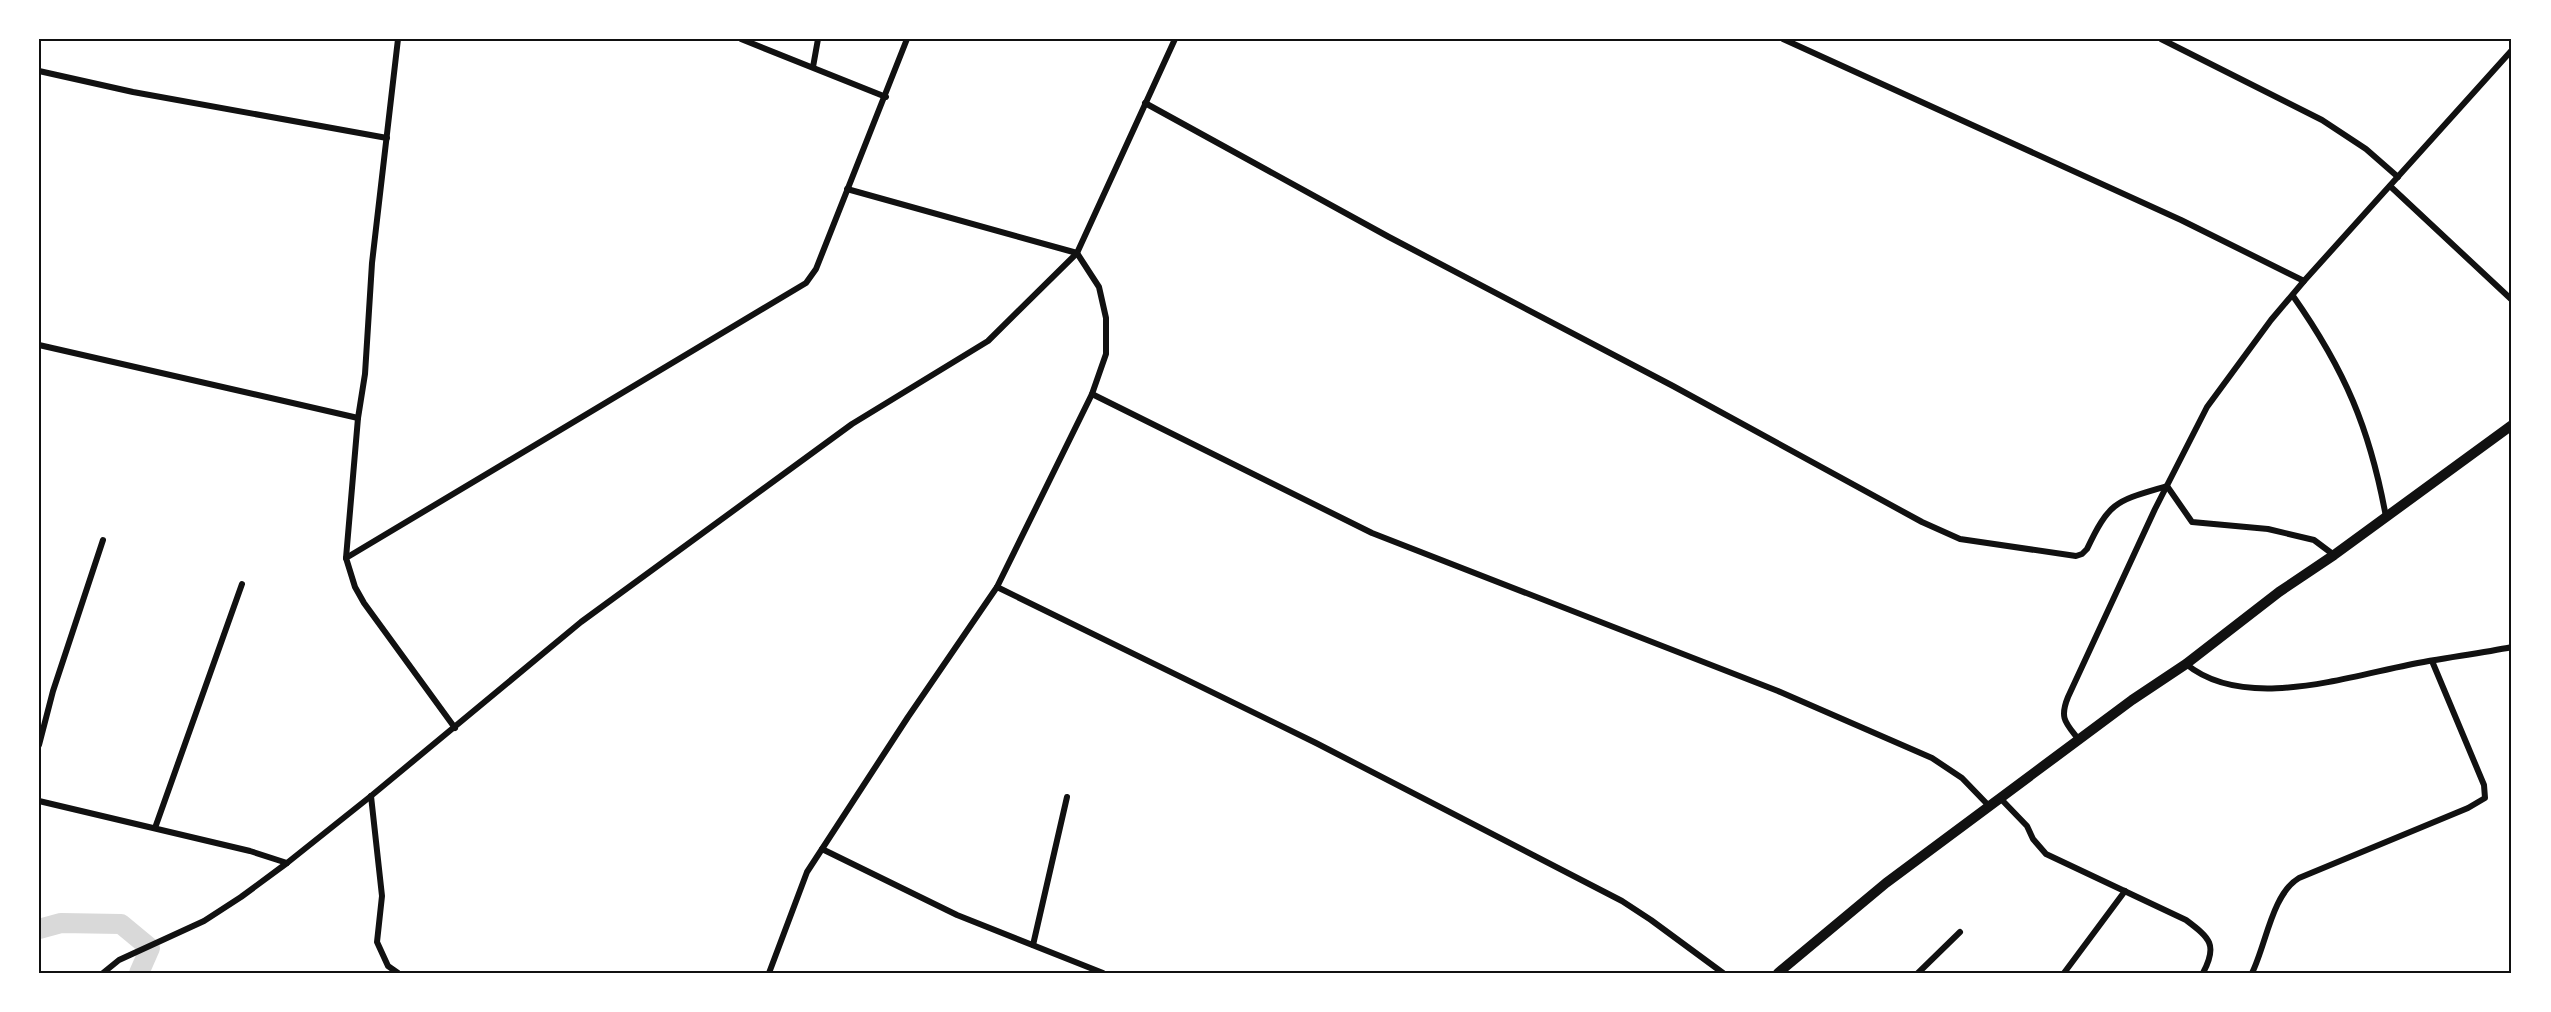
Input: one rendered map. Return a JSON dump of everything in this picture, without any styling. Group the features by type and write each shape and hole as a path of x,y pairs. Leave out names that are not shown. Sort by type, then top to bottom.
{"highway":[{"path":"1778,973 1886,883 2080,741 2132,700 2186,664 2279,592 2334,555 2512,425"}],"street":[{"path":"398,39 372,263 365,374 358,418 346,558 355,587 364,603 455,728"},
{"path":"741,39 886,97"},
{"path":"813,67 818,39"},
{"path":"346,558 800,288 816,269 886,97 907,39"},
{"path":"103,973 119,960 152,946 219,911 287,863 455,728 581,622 852,424 988,341 1077,253 1175,39"},
{"path":"1783,39 2181,220 2304,281"},
{"path":"2161,39 2322,120 2366,149 2398,177"},
{"path":"2080,741 2065,722 2062,711 2064,705 2167,486 2216,394 2271,320 2304,281 2512,50"},
{"path":"39,71 133,92 387,138"},
{"path":"1145,104 1389,237 1683,391 1951,536 1975,542 2076,556 2087,549 2111,508 2134,495 2167,486"},
{"path":"2390,186 2512,300"},
{"path":"769,973 807,872 882,761 908,717 997,587 1092,394 1106,354 1106,318 1099,287 1077,253 847,189"},
{"path":"2293,296 2329,351 2356,405 2378,473 2386,517"},
{"path":"39,345 358,418"},
{"path":"1092,394 1372,533 1778,692 1932,758 1962,778 1990,807"},
{"path":"2167,486 2192,522 2268,529 2314,540 2334,555"},
{"path":"39,745 53,691 103,540"},
{"path":"155,828 242,584"},
{"path":"997,587 1316,743 1622,901 1723,973"},
{"path":"2186,664 2204,677 2218,683 2289,688 2512,647"},
{"path":"2252,973 2278,904 2289,884 2468,808 2485,798 2484,785 2432,661"},
{"path":"371,796 382,896 376,942 388,966 398,973"},
{"path":"1033,945 1067,797"},
{"path":"2001,799 2027,826 2033,839 2046,854 2186,920 2201,931 2211,947 2211,957 2202,973"},
{"path":"39,801 250,851 287,863"},
{"path":"822,849 957,915 1102,973"},
{"path":"2064,973 2125,891"},
{"path":"1918,973 1960,932"}],"waterway":[{"path":"39,929 61,923 121,924 150,948 139,973"}]}
